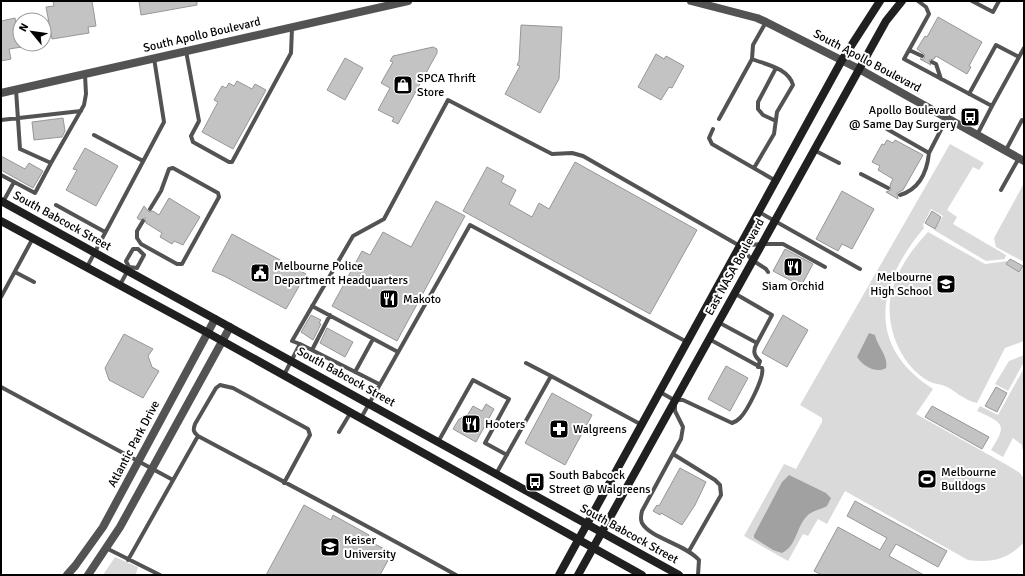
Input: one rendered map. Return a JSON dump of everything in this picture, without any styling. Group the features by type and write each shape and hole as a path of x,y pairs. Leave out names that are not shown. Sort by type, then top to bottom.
{"main road":[{"name":"East NASA Boulevard","path":"587,525 842,60 880,1"},
{"name":"East NASA Boulevard","path":"578,575 886,21 902,1"},
{"name":"South Babcock Street","path":"2,201 128,269 368,404 679,575"},
{"path":"1,221 208,333 642,575"},
{"path":"559,575 587,525"}],"street":[{"name":"South Apollo Boulevard","path":"1,93 408,1"},
{"name":"South Apollo Boulevard","path":"691,1 757,18 766,22 859,69 1022,159"},
{"name":"Atlantic Park Drive","path":"67,575 94,540 139,461 216,319"},
{"path":"88,575 106,548 152,468 230,327"},
{"path":"94,540 106,548"}],"lane":[{"path":"918,1 926,7 930,14 904,59 992,106"},
{"path":"972,1 993,12 999,1"},
{"path":"719,119 752,59 753,45 766,22"},
{"path":"186,51 199,121 191,136 193,142 228,162 232,162 291,53 292,27"},
{"path":"969,94 996,45 1019,57"},
{"path":"977,135 1024,48"},
{"path":"909,50 922,56"},
{"path":"86,267 164,122 154,58"},
{"path":"752,59 783,71 791,78 793,85 777,112 774,134 754,168"},
{"path":"932,62 936,64 941,79"},
{"path":"776,68 758,102 758,109 764,115 776,121"},
{"path":"1,175 35,193 81,111 86,94 85,74"},
{"path":"16,89 20,149 51,163"},
{"path":"380,384 292,341 353,236 384,220 448,100 552,154 572,153 583,156 740,246 752,260 763,266 768,272"},
{"path":"1,120 81,111"},
{"path":"900,195 908,193 922,179 928,167 929,153 947,118"},
{"path":"1006,150 1024,120"},
{"path":"713,129 708,138 712,144 776,181"},
{"path":"887,129 929,153"},
{"path":"94,134 143,161"},
{"path":"814,150 839,163"},
{"path":"1001,190 1022,159"},
{"path":"143,222 137,232 137,238 141,244 177,264 182,264 219,197 218,193 174,168 169,169 160,191 150,209"},
{"path":"861,174 888,188"},
{"path":"2,201 14,182"},
{"path":"56,205 105,232"},
{"path":"758,212 860,269"},
{"path":"361,418 470,225 687,342"},
{"path":"1,297 33,238"},
{"path":"138,249 141,244"},
{"path":"740,246 761,244 788,246 825,266"},
{"path":"120,285 128,269 126,261 133,249 138,249"},
{"path":"128,269 137,268 144,255 138,249"},
{"path":"15,272 34,282"},
{"path":"734,293 772,315 754,348 755,356 760,360 758,366"},
{"path":"312,306 398,352"},
{"path":"312,350 330,315"},
{"path":"718,322 757,343"},
{"path":"355,372 373,339"},
{"path":"660,392 674,400 683,400 732,423 740,418 762,380 763,371 758,366 709,339"},
{"path":"284,375 300,344"},
{"path":"526,363 642,425"},
{"path":"496,474 551,376"},
{"path":"438,442 473,380 509,399 485,443 507,455"},
{"path":"284,483 310,432 308,429 240,392 220,385 216,388 193,429 194,433 284,483 357,520 456,575"},
{"path":"1,388 126,456 139,461 174,480"},
{"path":"674,400 675,411 684,427 681,439 642,511 640,519 648,530 689,551 699,560 698,575"},
{"path":"339,432 351,412"},
{"path":"128,560 198,436"},
{"path":"673,454 715,480 720,485 721,495 689,551"},
{"path":"106,548 160,575"}],"shaded area":[{"path":"950,144 984,163 979,170 973,167 947,210 957,217 953,224 1006,255 1005,259 986,261 934,230 943,216 931,209 923,225 924,228 908,249 896,270 888,291 885,312 888,333 896,353 911,372 933,389 916,414 1007,465 1020,473 1024,479 1024,542 1012,553 999,559 984,561 968,560 845,491 827,524 818,519 808,536 803,534 788,561 744,536 784,464 796,469 822,422 822,418 800,405"},
{"path":"1023,185 1024,262 996,247 994,238"},
{"path":"928,232 985,264 1008,261 1007,265 1019,272 1022,268 1024,270 1024,341 1005,348 977,403 972,402 947,387 933,383 922,377 904,358 893,333 890,320 890,307 891,295 897,277 905,261"},
{"path":"869,333 875,335 886,360 886,368 882,370 874,370 866,366 857,357"},
{"path":"1024,355 1024,362 1008,391 995,384 1009,361"},
{"path":"1024,368 1024,450 1022,449 1022,445 1013,438 1003,457 991,450 1000,435 1000,425 993,418 977,411 980,406 998,415"},
{"path":"789,475 826,493 831,498 827,506 812,512 803,520 791,546 782,553 773,550 754,538 754,535 782,482"},
{"path":"115,557 138,567 136,574 138,575 103,575"}],"building":[{"path":"53,1 92,1 96,26 88,27 89,33 52,39 52,12 47,12 46,7 54,6"},
{"path":"139,1 197,1 197,5 141,15"},
{"path":"938,17 982,42 969,66 971,67 967,74 936,56 934,59 929,60 931,65 920,59 924,59 925,55 917,49 925,36 927,37"},
{"path":"12,19 12,49 9,49 11,59 1,61 1,21"},
{"path":"521,25 562,27 559,79 540,113 505,94 520,66 517,65 519,61"},
{"name":"SPCA Thrift Store","path":"433,47 437,49 437,53 398,124 392,121 394,118 378,110 390,88 381,83 393,62 390,61 393,56"},
{"path":"656,54 664,59 666,56 684,66 672,88 669,87 661,100 638,87"},
{"path":"345,58 363,68 345,100 327,90"},
{"path":"237,81 252,89 255,84 266,90 233,149 202,132 218,102 214,100 222,86 226,88 229,83 234,86"},
{"path":"63,118 65,131 62,137 34,140 32,122"},
{"path":"887,140 893,143 895,140 923,155 903,190 897,193 898,199 886,192 891,190 890,185 893,179 878,170 880,166 872,162 882,144 884,145"},
{"path":"85,148 118,166 96,206 66,190 77,170 73,169"},
{"path":"1,156 25,169 29,163 43,171 33,188 1,170"},
{"path":"575,162 697,230 650,314 463,211 487,167 504,176 501,182 516,190 509,204 532,217 539,203 549,209"},
{"path":"842,191 874,209 852,249 842,244 838,251 816,239"},
{"path":"169,198 200,217 183,245 174,241 172,244 160,237 162,233 146,223 145,218 140,220 137,218 144,206 149,212 153,211 159,215"},
{"path":"436,201 465,216 397,341 332,306 362,251 370,255 383,232 411,247"},
{"path":"932,211 941,217 935,229 925,223"},
{"name":"Melbourne Police Department Headquarters","path":"232,234 306,274 286,309 212,271"},
{"name":"Siam Orchid","path":"785,249 813,264 801,286 773,271"},
{"path":"1010,259 1023,266 1019,272 1006,264"},
{"path":"311,315 321,320 319,323 321,324 313,340 301,332"},
{"path":"783,315 808,330 787,367 762,353"},
{"path":"327,328 353,342 345,357 320,343"},
{"path":"124,334 153,349 148,356 152,367 159,371 143,398 109,380 105,368"},
{"path":"726,366 748,378 730,411 708,399"},
{"path":"996,387 1007,393 997,412 985,406"},
{"name":"Walgreens","path":"552,393 592,415 565,465 525,443"},
{"name":"Hooters","path":"486,404 494,409 476,442 453,429 459,419 462,417 465,419 473,406 482,411"},
{"path":"932,406 989,437 982,449 925,417"},
{"path":"680,468 706,482 695,505 682,525 661,513 660,515 653,511 657,505 659,506"},
{"path":"855,501 947,551 938,567 896,544 889,556 924,575 822,575 814,571 838,527 880,550 887,538 847,516"},
{"name":"Keiser University","path":"304,505 331,520 333,515 369,535 367,540 392,553 380,575 266,575"}],"place":[{"name":"SPCA Thrift Store","path":"403,85"},
{"name":"Apollo Boulevard @ Same Day Surgery","path":"970,117"},
{"name":"Siam Orchid","path":"793,267"},
{"name":"Melbourne Police Department Headquarters","path":"260,273"},
{"name":"Melbourne High School","path":"946,284"},
{"name":"Makoto","path":"389,299"},
{"name":"Hooters","path":"471,424"},
{"name":"Walgreens","path":"559,429"},
{"name":"Melbourne Bulldogs","path":"927,479"},
{"name":"South Babcock Street @ Walgreens","path":"535,482"},
{"name":"Keiser University","path":"330,547"}]}
